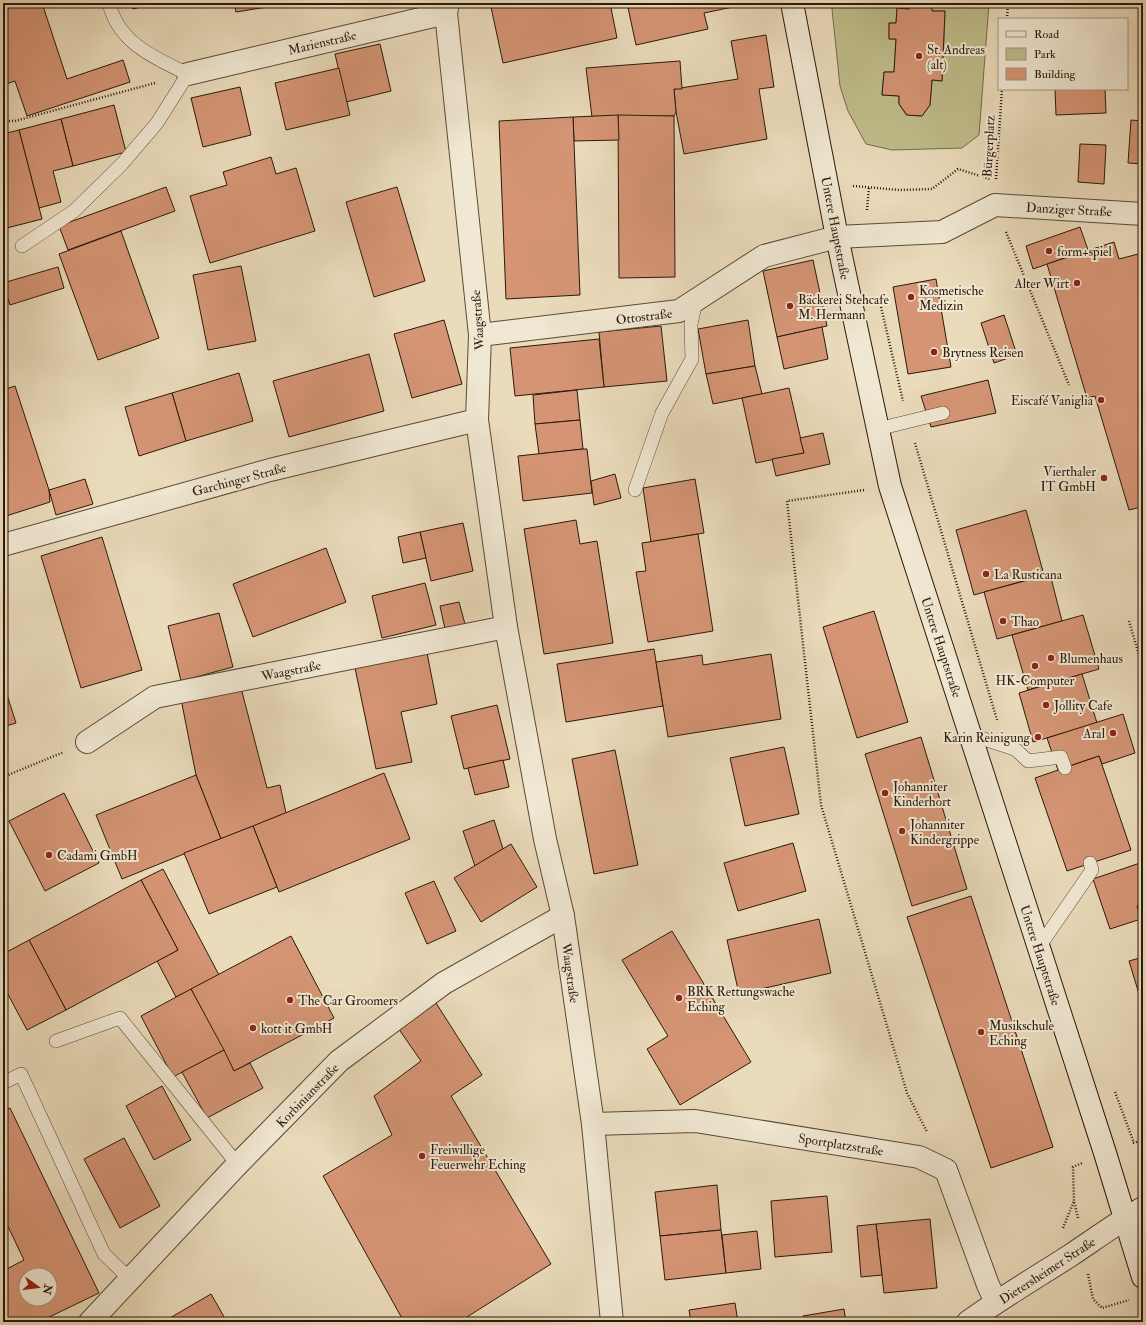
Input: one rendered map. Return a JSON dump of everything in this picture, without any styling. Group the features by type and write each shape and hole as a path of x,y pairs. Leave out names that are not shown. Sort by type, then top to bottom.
{"street":[{"name":"Untere Hauptstraße","path":"792,3 837,237 890,486 1039,947 1134,1213 1143,1277"},
{"name":"Marienstraße","path":"188,74 447,8"},
{"name":"Waagstraße","path":"447,8 480,336 476,420 506,627 545,839 563,916 593,1124 612,1322"},
{"path":"837,237 942,232 995,205"},
{"name":"Danziger Straße","path":"995,205 1143,214"},
{"name":"Ottostraße","path":"480,336 679,311 764,256 837,237"},
{"name":"Garchinger Straße","path":"3,545 270,470 476,420"},
{"name":"Waagstraße","path":"87,742 155,697 506,627"},
{"name":"Korbinianstraße","path":"90,1322 238,1165 339,1061 444,983 563,916"},
{"name":"Sportplatzstraße","path":"593,1124 695,1121 919,1157 946,1170 988,1285 996,1302"},
{"name":"Dietersheimer Straße","path":"968,1322 996,1302 1084,1247 1134,1213"}],"lane":[{"path":"22,246 74,211 121,165 157,123 188,74 154,57 132,43 117,24 109,3"},
{"path":"635,490 662,412 692,359 691,324 696,300"},
{"path":"878,429 943,413"},
{"path":"971,735 1015,749 1028,761 1061,757 1065,768"},
{"path":"1039,947 1092,870 1090,863"},
{"path":"56,1042 120,1018 238,1165"},
{"path":"3,1083 21,1074 104,1254 130,1279"}],"path":[{"path":"1007,18 1008,3"},
{"path":"3,121 15,121 188,74"},
{"name":"Bürgerplatz","path":"851,186 900,190 932,189 958,169 996,181 1002,90"},
{"path":"995,205 1069,385"},
{"path":"880,305 908,421 1005,747"},
{"path":"890,486 788,501 821,805 907,1092 928,1135"},
{"path":"1129,621 1143,669"},
{"path":"3,777 87,742"},
{"path":"1114,1090 1134,1143"}],"green space":[{"path":"833,3 909,3 909,9 897,8 896,23 889,23 889,39 896,39 894,72 884,72 882,95 899,96 899,104 906,115 922,116 930,105 932,80 942,81 945,11 932,11 932,3 989,3 979,135 962,148 892,150 866,144 848,111 840,86 832,9"}],"building":[{"path":"3,3 42,3 67,79 123,60 130,82 27,116 15,81 3,85"},
{"path":"131,3 158,3 133,9"},
{"path":"234,3 285,3 286,4 236,12"},
{"path":"510,3 610,3 617,38 503,63 491,7"},
{"path":"627,3 752,3 704,13 708,29 636,45"},
{"name":"St. Andreas (alt)","path":"909,3 932,3 932,11 945,11 942,81 932,80 930,105 922,116 907,115 899,104 899,96 882,95 884,72 894,72 896,39 889,39 889,23 896,23 897,8 909,9"},
{"path":"766,35 774,87 759,89 767,139 684,154 676,112 674,89 738,79 731,41"},
{"path":"380,44 391,91 346,102 335,54"},
{"path":"680,61 682,89 674,89 676,112 674,116 592,117 586,68"},
{"path":"339,68 350,115 286,130 275,83"},
{"path":"240,87 251,135 203,147 191,98"},
{"path":"1055,90 1105,90 1106,113 1056,115"},
{"path":"114,105 126,152 73,166 61,119"},
{"path":"618,115 674,116 675,277 619,278"},
{"path":"618,115 619,140 574,141 573,117"},
{"path":"573,117 580,295 506,299 499,121"},
{"path":"61,119 73,166 53,171 61,202 39,208 19,130"},
{"path":"1131,120 1143,121 1143,164 1128,163"},
{"path":"19,130 42,219 3,229 3,134"},
{"path":"1080,144 1106,145 1104,184 1078,182"},
{"path":"271,157 276,174 296,168 315,231 210,263 190,196 227,185 223,172"},
{"path":"166,187 175,211 68,250 59,226"},
{"path":"397,187 425,281 374,297 346,202"},
{"path":"1080,227 1088,250 1033,269 1026,246"},
{"path":"121,231 159,338 98,360 59,254"},
{"path":"1114,242 1119,259 1142,253 1143,256 1143,515 1141,507 1129,510 1095,396 1087,398 1047,264"},
{"path":"813,260 827,326 777,337 763,271"},
{"path":"241,266 256,341 208,350 193,275"},
{"path":"58,267 64,288 10,305 3,283"},
{"path":"936,279 951,367 908,374 893,287"},
{"path":"1004,315 1017,355 994,363 981,323"},
{"path":"444,320 462,384 412,398 394,334"},
{"path":"748,320 755,366 706,374 698,329"},
{"path":"661,326 667,381 604,387 599,332"},
{"path":"822,327 828,359 784,369 777,337"},
{"path":"599,339 604,387 515,396 510,348"},
{"path":"369,354 384,411 289,437 273,381"},
{"path":"755,366 762,394 713,404 706,374"},
{"path":"239,373 253,421 186,441 172,393"},
{"path":"988,380 996,413 931,427 921,396"},
{"path":"15,386 49,490 50,502 3,517 3,390"},
{"path":"789,388 804,453 756,463 742,398"},
{"path":"577,390 580,420 535,424 533,395"},
{"path":"172,393 186,441 139,456 125,407"},
{"path":"580,420 583,449 539,454 535,424"},
{"path":"823,433 830,464 776,476 772,459 804,453 800,438"},
{"path":"587,449 592,493 523,501 518,456"},
{"path":"615,474 621,498 594,505 591,481"},
{"path":"85,479 93,504 56,515 49,490"},
{"path":"695,479 704,533 651,542 643,488"},
{"path":"1026,510 1044,575 974,595 956,530"},
{"path":"576,520 580,544 597,541 613,643 544,654 524,529"},
{"path":"463,523 473,571 431,581 420,532"},
{"path":"420,532 426,558 403,563 398,537"},
{"path":"698,534 713,631 648,642 636,572 646,571 642,543"},
{"path":"102,537 142,670 81,688 41,556"},
{"path":"326,548 346,602 253,637 233,584"},
{"path":"1050,574 1062,621 997,639 984,592"},
{"path":"425,583 436,625 382,638 372,596"},
{"path":"459,602 465,624 445,629 440,606"},
{"path":"874,611 908,722 857,738 823,627"},
{"path":"219,613 233,667 181,681 168,626"},
{"path":"1083,615 1099,669 1028,690 1012,635"},
{"path":"654,649 663,706 566,722 557,664"},
{"path":"427,653 437,704 401,712 412,762 376,769 355,668"},
{"path":"771,654 781,719 668,737 656,662 702,655 703,665"},
{"path":"1082,674 1097,723 1033,742 1019,693"},
{"path":"3,682 16,723 3,727"},
{"path":"240,684 267,788 280,785 286,813 221,839 196,775 181,699"},
{"path":"497,705 510,759 464,769 451,716"},
{"path":"1123,714 1135,753 1102,764 1099,756 1058,770 1047,738"},
{"path":"921,737 967,889 912,906 865,754"},
{"path":"784,747 799,814 745,826 730,758"},
{"path":"615,750 638,865 594,874 572,759"},
{"path":"1099,756 1131,850 1067,871 1035,778"},
{"path":"503,760 509,787 475,795 468,768"},
{"path":"384,773 410,839 279,892 253,826"},
{"path":"196,775 221,839 122,879 96,815"},
{"path":"64,793 99,863 45,891 9,821"},
{"path":"494,820 503,849 475,866 463,831"},
{"path":"253,826 277,887 209,914 184,853"},
{"path":"793,843 806,891 738,911 724,863"},
{"path":"511,844 537,887 481,922 454,878"},
{"path":"1143,862 1143,904 1137,906 1141,919 1110,929 1093,879"},
{"path":"163,869 219,975 176,997 157,961 178,950 141,880"},
{"path":"141,880 178,950 66,1010 29,940"},
{"path":"434,881 456,931 427,944 405,893"},
{"name":"Musikschule Eching","path":"971,896 1053,1147 991,1168 907,917"},
{"path":"819,919 831,973 739,994 727,940"},
{"name":"BRK Rettungswache Eching","path":"672,931 751,1062 680,1105 647,1049 668,1036 622,960"},
{"path":"291,936 334,1018 234,1071 191,989"},
{"path":"29,940 66,1010 27,1030 3,985 3,954"},
{"path":"1143,957 1143,1007 1129,961"},
{"path":"191,989 224,1050 173,1077 141,1016"},
{"name":"Freiwillige Feuerwehr Eching","path":"436,1003 482,1075 451,1096 551,1264 459,1322 404,1322 323,1176 392,1135 374,1096 421,1061 398,1028"},
{"path":"224,1050 234,1071 250,1063 263,1088 207,1118 182,1072"},
{"path":"162,1086 191,1140 154,1160 126,1106"},
{"path":"10,1108 99,1293 39,1322 3,1322 3,1271 24,1260 3,1216 3,1111"},
{"path":"124,1138 160,1206 120,1228 84,1159"},
{"path":"717,1185 721,1230 660,1236 655,1192"},
{"path":"827,1196 832,1252 775,1257 771,1201"},
{"path":"930,1219 937,1288 884,1293 876,1224"},
{"path":"876,1224 882,1275 861,1277 857,1226"},
{"path":"721,1230 726,1273 665,1280 660,1236"},
{"path":"757,1231 761,1269 726,1273 722,1235"},
{"path":"211,1294 227,1322 163,1322"},
{"path":"735,1303 738,1322 691,1322 689,1310"},
{"path":"844,1309 846,1322 804,1322 803,1316"}],"place":[{"name":"St. Andreas (alt)","path":"919,56"},
{"name":"form+spiel","path":"1049,251"},
{"name":"Alter Wirt","path":"1077,283"},
{"name":"Kosmetische Medizin","path":"911,297"},
{"name":"Bäckerei Stehcafe M. Hermann","path":"790,306"},
{"name":"Brytness Reisen","path":"934,352"},
{"name":"Eiscafé Vaniglia","path":"1101,400"},
{"name":"Vierthaler IT GmbH","path":"1104,478"},
{"name":"La Rusticana","path":"986,574"},
{"name":"Thao","path":"1003,621"},
{"name":"Blumenhaus","path":"1051,658"},
{"name":"HK-Computer","path":"1035,666"},
{"name":"Jollity Cafe","path":"1046,705"},
{"name":"Aral","path":"1113,733"},
{"name":"Karin Reinigung","path":"1038,737"},
{"name":"Johanniter Kinderhort","path":"885,793"},
{"name":"Johanniter Kindergrippe","path":"902,831"},
{"name":"Cadami GmbH","path":"49,855"},
{"name":"BRK Rettungswache Eching","path":"679,998"},
{"name":"The Car Groomers","path":"290,1000"},
{"name":"kott it GmbH","path":"253,1028"},
{"name":"Musikschule Eching","path":"981,1032"},
{"name":"Freiwillige Feuerwehr Eching","path":"422,1156"}]}
